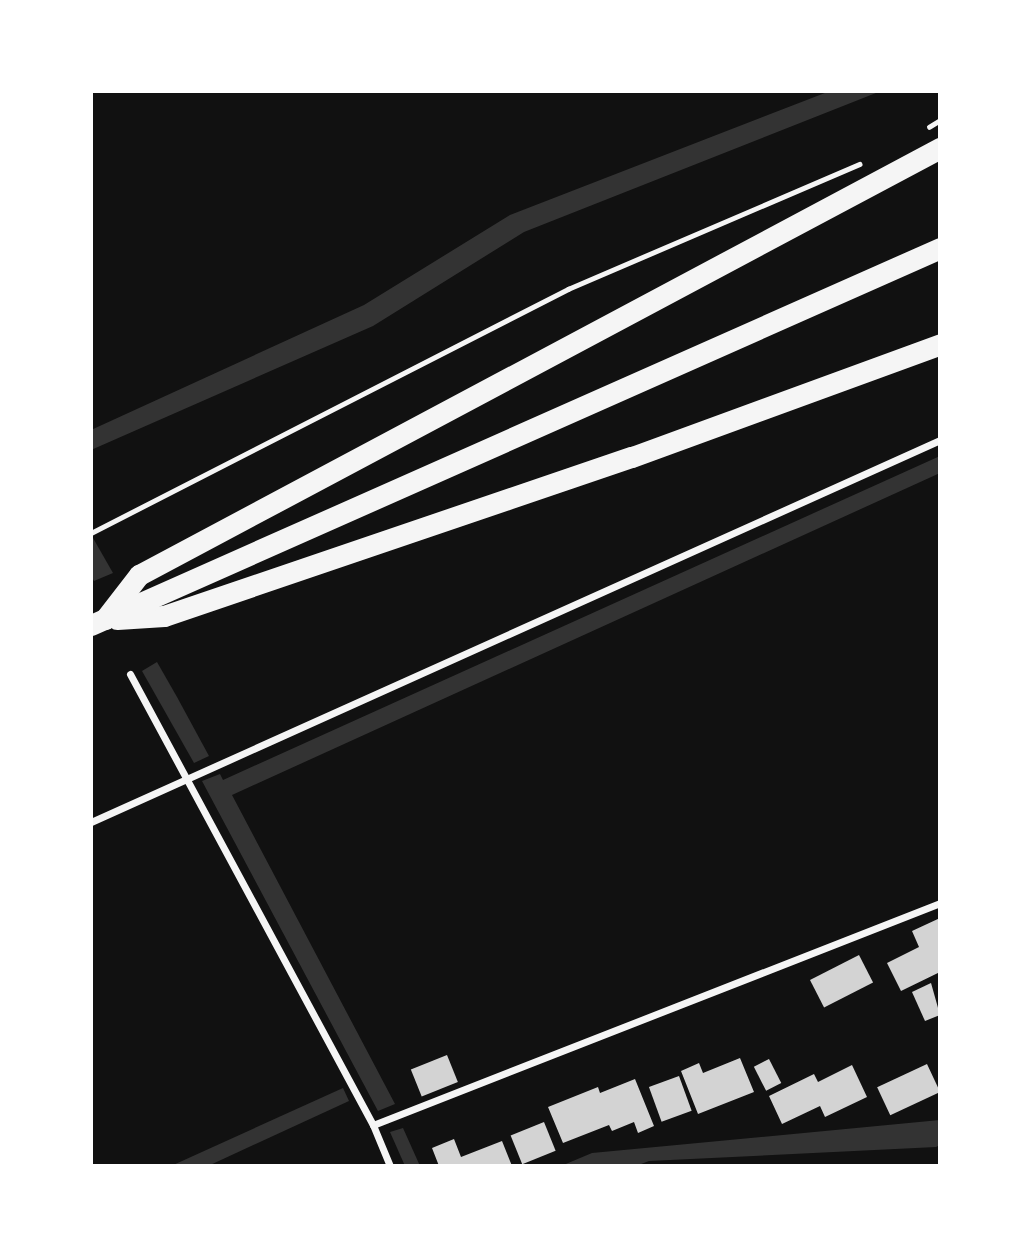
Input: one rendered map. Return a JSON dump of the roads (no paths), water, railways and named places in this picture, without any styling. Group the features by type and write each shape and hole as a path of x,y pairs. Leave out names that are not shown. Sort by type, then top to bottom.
{"highway":[{"path":"98,622 139,575 940,148"},
{"path":"98,622 940,248"},
{"path":"98,622 164,616 632,457 940,344"}],"street":[{"path":"91,822 940,440"},
{"path":"130,674 189,779 373,1125 390,1166"},
{"path":"373,1125 940,903"}]}
